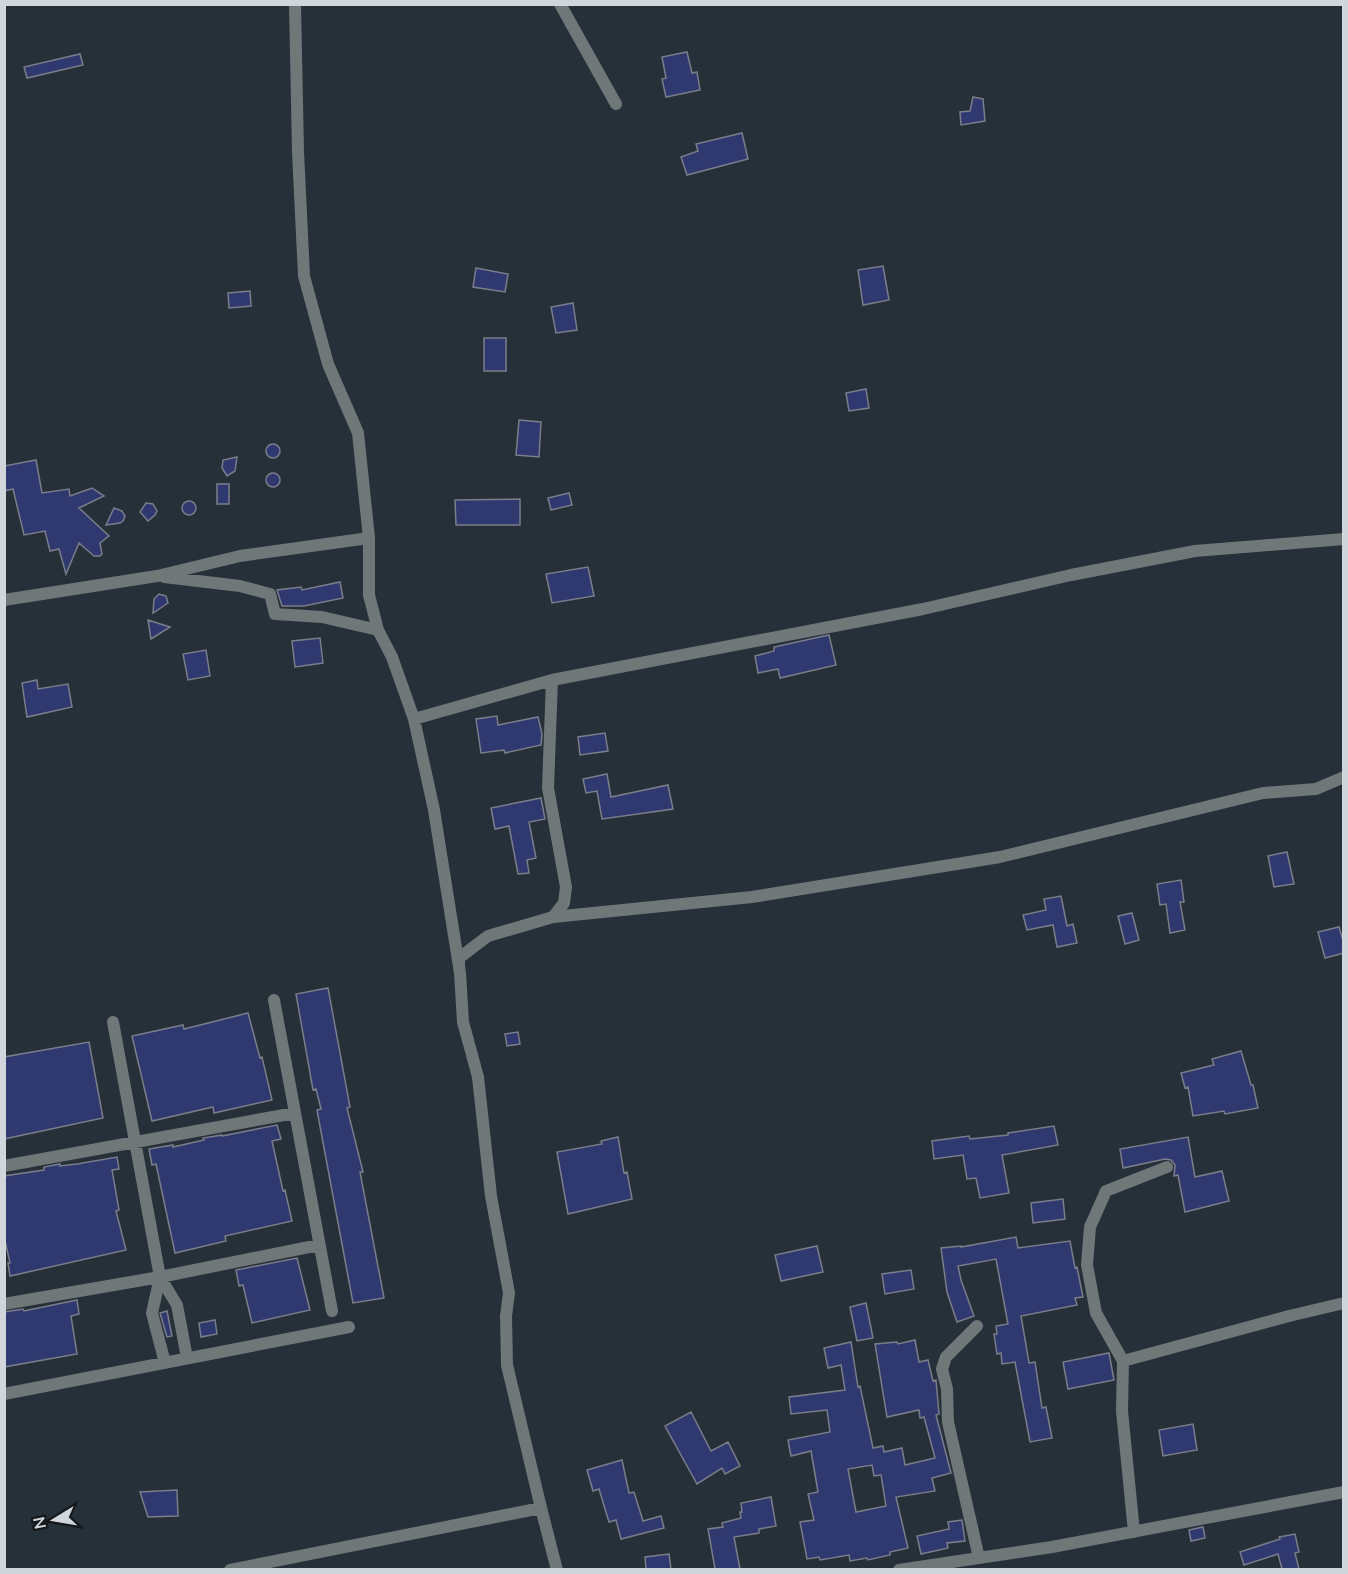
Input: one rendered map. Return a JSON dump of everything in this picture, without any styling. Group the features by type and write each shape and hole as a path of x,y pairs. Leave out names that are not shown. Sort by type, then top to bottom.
{"street":[{"path":"295,4 298,152 304,276 328,364 358,434 369,538 369,595 378,630 392,657 414,719 434,810 460,974"},
{"path":"560,4 616,104"},
{"path":"4,600 157,576 240,556 369,538"},
{"path":"414,719 552,680 923,609 1071,575 1195,551 1344,539"},
{"path":"157,576 240,586 270,594 275,614 322,617 378,630"},
{"path":"552,680 548,788 566,887 564,903 553,917"},
{"path":"557,1569 507,1365 506,1316 509,1293 491,1196 478,1077 463,1022 459,958 488,936 553,917 752,897 1000,857 1263,793 1316,789 1344,777"},
{"path":"274,999 332,1311"},
{"path":"113,1022 160,1277 177,1305 187,1358"},
{"path":"4,1166 295,1113"},
{"path":"1134,1532 1122,1412 1123,1361 1096,1313 1087,1265 1090,1227 1106,1191 1167,1167"},
{"path":"4,1304 160,1277 319,1245"},
{"path":"160,1277 152,1313 165,1363"},
{"path":"1123,1361 1344,1303"},
{"path":"977,1326 946,1357 942,1370 947,1389 948,1422 979,1558"},
{"path":"4,1394 349,1327"},
{"path":"899,1569 1134,1532 1344,1492"},
{"path":"230,1569 541,1508"}],"building":[{"path":"687,52 692,73 697,72 700,90 666,97 662,79 666,78 662,57"},
{"path":"80,54 83,65 27,78 24,67"},
{"path":"973,97 983,99 985,121 961,125 960,112 970,111"},
{"path":"742,133 748,159 687,175 681,157 698,151 696,144"},
{"path":"883,266 889,300 863,305 858,270"},
{"path":"476,268 508,274 505,292 473,287"},
{"path":"250,291 251,306 229,308 228,293"},
{"path":"573,303 577,330 556,333 551,307"},
{"path":"484,338 506,338 506,371 484,371"},
{"path":"866,389 869,408 849,411 846,393"},
{"path":"519,420 541,422 539,457 516,455"},
{"path":"273,444 278,446 280,451 278,456 273,458 268,456 266,451 268,446"},
{"path":"237,457 235,471 227,476 222,468 223,460"},
{"path":"36,460 42,493 69,489 70,496 92,488 104,496 79,508 109,536 100,543 102,554 94,556 79,543 66,574 59,549 50,551 45,531 24,535 13,489 4,491 4,466"},
{"path":"273,473 278,475 280,480 278,485 273,487 268,485 266,480 268,475"},
{"path":"217,484 229,484 229,504 217,504"},
{"path":"569,493 572,505 551,510 548,498"},
{"path":"520,499 520,525 456,525 455,500"},
{"path":"189,501 194,503 196,508 194,513 189,515 184,513 182,508 184,503"},
{"path":"146,503 153,504 157,511 148,521 140,512"},
{"path":"114,508 122,511 125,516 123,521 106,525"},
{"path":"588,567 594,596 552,603 546,574"},
{"path":"340,582 343,598 304,606 282,606 277,590 301,587 302,590"},
{"path":"159,594 166,596 168,603 153,613 154,599"},
{"path":"148,620 170,627 151,639"},
{"path":"829,635 836,665 780,678 778,669 758,673 755,656 774,651 774,647"},
{"path":"320,638 323,663 295,667 292,641"},
{"path":"206,650 210,676 188,680 183,654"},
{"path":"37,680 38,689 68,684 72,707 27,717 22,683"},
{"path":"497,716 498,725 538,717 542,734 541,745 505,753 504,750 481,753 476,719"},
{"path":"605,733 608,751 580,755 578,737"},
{"path":"607,774 611,797 668,785 673,809 602,819 597,791 586,793 583,779"},
{"path":"541,798 545,819 529,822 536,858 527,860 529,873 518,874 509,826 495,829 491,808"},
{"path":"1287,852 1294,884 1274,887 1268,856"},
{"path":"1181,880 1184,902 1180,902 1185,930 1170,933 1166,904 1160,905 1157,884"},
{"path":"1061,896 1067,926 1073,924 1077,943 1057,947 1053,925 1027,930 1023,915 1046,910 1044,899"},
{"path":"1132,913 1139,940 1125,944 1118,916"},
{"path":"1339,927 1344,953 1325,958 1318,932"},
{"path":"328,988 350,1107 347,1108 363,1172 360,1172 384,1298 353,1303 317,1110 321,1109 316,1089 313,1090 296,994"},
{"path":"248,1013 272,1100 214,1113 213,1107 152,1121 132,1036 183,1025 184,1029"},
{"path":"518,1032 520,1044 507,1046 505,1034"},
{"path":"89,1042 103,1118 4,1139 4,1057"},
{"path":"1241,1051 1258,1108 1225,1114 1224,1111 1193,1116 1188,1087 1185,1088 1181,1073 1214,1065 1212,1059"},
{"path":"277,1125 281,1139 272,1141 292,1221 225,1236 226,1241 175,1253 156,1164 152,1165 149,1149 173,1145 173,1147 204,1140 203,1138"},
{"path":"1054,1126 1058,1145 1002,1155 1009,1193 980,1198 976,1178 967,1179 963,1155 934,1159 932,1141 969,1136 970,1139 1008,1135 1008,1133"},
{"path":"618,1137 624,1173 627,1172 632,1199 568,1214 557,1152 602,1144 601,1141"},
{"path":"1188,1137 1195,1177 1222,1171 1229,1201 1185,1212 1178,1175 1174,1176 1175,1165 1171,1160 1165,1159 1123,1168 1120,1149"},
{"path":"117,1157 119,1169 112,1170 119,1210 116,1211 126,1250 10,1276 8,1263 10,1263 4,1236 4,1176 44,1170 44,1167 60,1164 60,1166 77,1164"},
{"path":"1063,1199 1065,1219 1033,1223 1031,1203"},
{"path":"1016,1237 1018,1248 1070,1241 1083,1297 1075,1298 1077,1305 1021,1316 1029,1363 1035,1362 1042,1408 1046,1407 1052,1438 1030,1442 1015,1362 1002,1364 1001,1353 997,1354 994,1334 997,1334 996,1326 1008,1324 996,1259 958,1266 974,1316 957,1322 947,1292 941,1248 961,1247"},
{"path":"817,1246 823,1272 781,1281 775,1255"},
{"path":"297,1258 310,1310 252,1323 243,1285 239,1286 236,1270"},
{"path":"911,1270 914,1289 885,1294 882,1274"},
{"path":"77,1300 79,1314 71,1316 77,1354 4,1367 4,1312 23,1309 24,1311"},
{"path":"866,1303 873,1338 857,1341 850,1307"},
{"path":"167,1311 172,1336 167,1337 160,1313"},
{"path":"215,1320 217,1334 201,1337 199,1323"},
{"path":"915,1340 919,1362 928,1360 933,1381 936,1380 939,1414 936,1415 951,1473 932,1478 935,1491 896,1497 908,1548 868,1560 867,1558 850,1561 849,1555 820,1560 819,1557 807,1559 800,1522 814,1520 808,1494 818,1492 811,1451 791,1456 788,1440 830,1432 827,1410 791,1414 789,1397 845,1390 841,1365 828,1368 824,1348 851,1342 858,1387 860,1386 873,1448 883,1446 884,1452 902,1448 905,1465 935,1458 924,1417 920,1418 919,1410 887,1417 875,1344 897,1342 898,1344","holes":["872,1465 874,1476 881,1475 886,1506 856,1512 848,1469"]},
{"path":"1109,1353 1114,1380 1068,1389 1063,1362"},
{"path":"691,1412 711,1451 728,1442 740,1466 725,1474 722,1468 697,1484 665,1426"},
{"path":"1193,1424 1197,1450 1163,1456 1159,1430"},
{"path":"622,1460 629,1493 634,1492 643,1521 661,1516 664,1528 621,1539 616,1520 609,1522 599,1489 593,1491 587,1470"},
{"path":"177,1490 178,1516 148,1517 140,1492"},
{"path":"771,1497 776,1526 759,1529 759,1533 734,1537 740,1569 715,1569 708,1529 723,1527 722,1523 741,1518 741,1503"},
{"path":"962,1520 965,1541 947,1543 948,1548 921,1554 917,1536 949,1529 948,1522"},
{"path":"1203,1527 1205,1538 1191,1541 1189,1530"},
{"path":"1295,1534 1299,1552 1295,1553 1299,1569 1282,1569 1278,1554 1244,1565 1240,1552 1280,1539 1279,1537"},
{"path":"669,1554 671,1569 646,1569 645,1557"}]}
